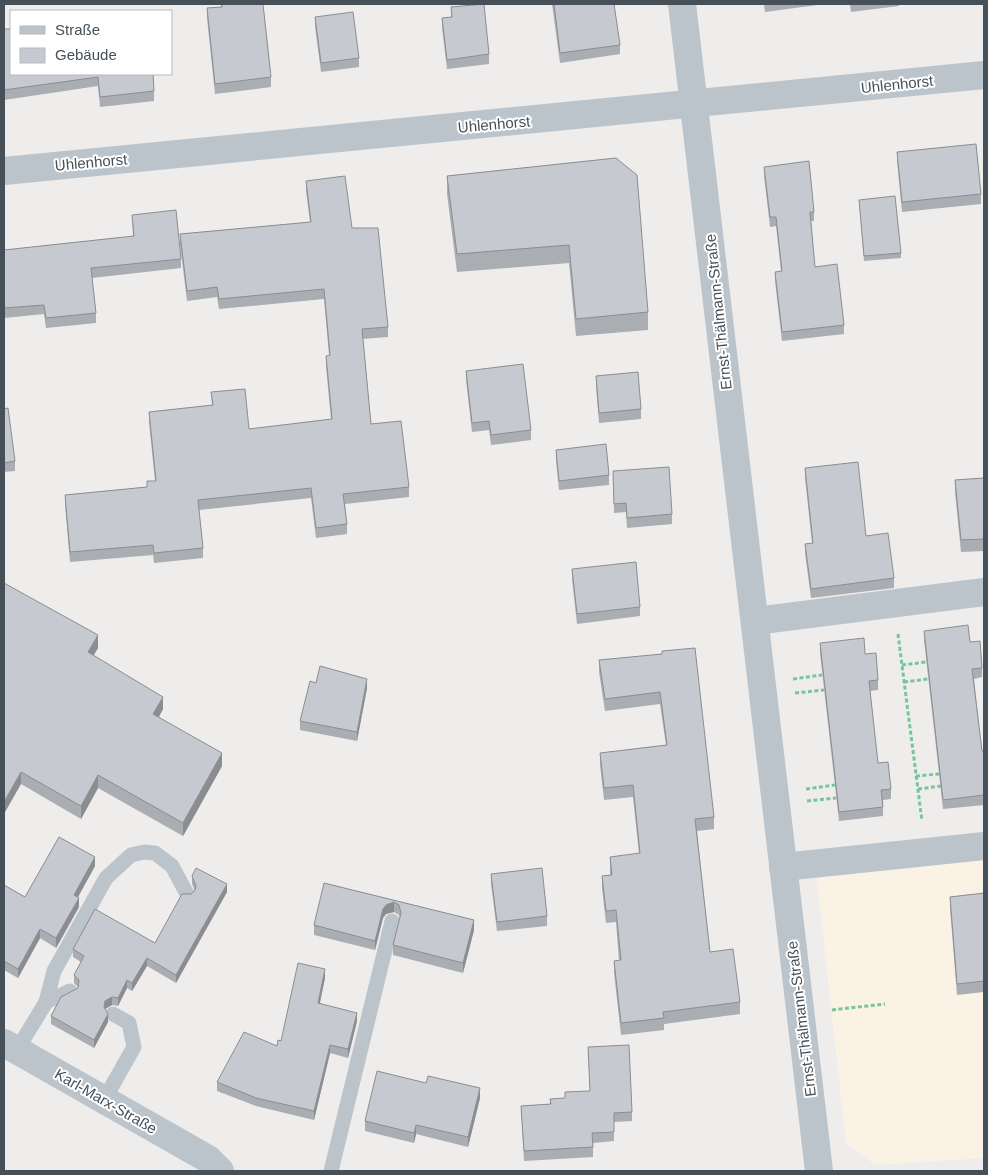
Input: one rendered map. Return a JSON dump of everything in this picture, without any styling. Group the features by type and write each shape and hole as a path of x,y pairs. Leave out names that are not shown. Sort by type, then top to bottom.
{"street":[{"name":"Ernst-Thälmann-Straße","path":"682,4 819,1171"},
{"name":"Uhlenhorst","path":"4,171 694,105 984,75"},
{"path":"755,620 984,592"},
{"path":"783,867 984,846"},
{"name":"Karl-Marx-Straße","path":"11,1047 214,1165"}],"lane":[{"path":"11,1047 46,1002 54,971 106,878 131,855 144,852 155,853 172,866 187,894"},
{"path":"331,1171 392,921"},
{"path":"46,1002 70,991"},
{"path":"104,1100 134,1047 129,1023 113,1014"}],"path":[{"path":"894,603 926,851"},
{"path":"902,665 926,662"},
{"path":"792,679 822,675"},
{"path":"904,682 928,679"},
{"path":"794,694 824,690"},
{"path":"916,776 939,774"},
{"path":"805,789 835,785"},
{"path":"918,789 940,786"},
{"path":"797,803 836,798"},
{"path":"824,1010 884,1004"}],"shaded area":[{"path":"984,846 984,1158 875,1165 846,1143 816,870"}],"building":[{"path":"222,4 263,4 271,77 215,84 207,8 222,7"},
{"path":"484,4 489,54 447,60 442,18 452,17 451,7"},
{"path":"554,4 614,4 620,45 560,53"},
{"path":"353,12 359,58 321,63 315,17"},
{"path":"4,29 10,29 10,75 153,75 154,91 100,97 98,77 4,90"},
{"path":"976,144 981,194 902,202 897,152"},
{"path":"616,158 637,175 648,312 576,319 569,245 457,254 447,176"},
{"path":"809,161 814,212 810,212 815,267 837,264 844,325 782,332 775,272 782,271 776,217 770,217 764,167"},
{"path":"345,176 352,228 378,228 388,327 362,329 371,424 401,421 409,487 343,494 347,524 316,528 311,488 198,500 203,548 154,553 153,545 70,552 65,495 147,487 147,481 156,481 149,412 213,405 211,392 245,389 249,429 332,419 326,356 330,355 324,289 219,299 217,287 187,291 180,234 311,222 306,181"},
{"path":"895,196 901,253 864,256 859,200"},
{"path":"176,210 181,259 91,268 96,313 46,318 44,305 4,308 4,250 134,236 132,215"},
{"path":"523,364 531,430 491,435 489,421 472,423 466,371"},
{"path":"638,372 641,409 599,413 596,376"},
{"path":"8,408 15,461 4,463 4,409"},
{"path":"606,444 609,475 559,481 556,450"},
{"path":"858,462 866,536 888,533 894,578 811,589 805,544 813,543 805,468"},
{"path":"669,467 672,514 627,518 626,503 614,504 613,471"},
{"path":"984,478 984,539 961,540 955,480"},
{"path":"636,562 640,607 577,614 572,569"},
{"path":"4,583 98,635 88,652 163,697 153,714 222,753 183,823 98,775 81,806 21,772 4,802"},
{"path":"968,625 970,642 980,641 982,668 972,669 982,751 984,751 984,795 943,800 924,631"},
{"path":"864,638 865,654 876,653 878,680 869,681 878,763 888,762 891,789 881,790 883,807 839,812 820,643"},
{"path":"695,648 714,817 695,819 710,952 733,949 740,1002 663,1012 664,1018 621,1023 614,961 621,960 616,910 606,911 602,876 612,875 610,857 640,853 633,785 604,788 600,753 667,745 660,692 605,699 599,660 662,654 662,651"},
{"path":"320,666 367,679 357,732 300,721 310,681 316,683"},
{"path":"59,837 95,857 74,895 79,898 56,938 40,929 18,969 4,961 4,885 25,897"},
{"path":"196,868 227,884 176,975 147,958 132,983 127,980 118,998 112,997 105,1001 104,1007 108,1014 94,1040 51,1016 61,997 78,988 79,980 74,975 84,956 73,949 95,909 155,943 182,894 191,894 195,890 196,886 192,876"},
{"path":"542,868 547,916 497,922 491,874"},
{"path":"324,883 474,920 463,963 393,945 401,913 399,905 394,902 386,905 383,909 375,941 314,925"},
{"path":"984,893 984,981 957,984 950,897"},
{"path":"298,963 325,969 318,1003 357,1013 348,1049 330,1045 314,1111 256,1098 217,1082 244,1032 277,1046 278,1040 281,1041"},
{"path":"629,1045 632,1112 614,1113 614,1132 592,1133 593,1147 524,1151 521,1106 551,1104 550,1099 565,1098 565,1092 590,1091 588,1047"},
{"path":"377,1071 426,1083 428,1076 480,1088 468,1137 416,1125 414,1133 365,1121"}]}
